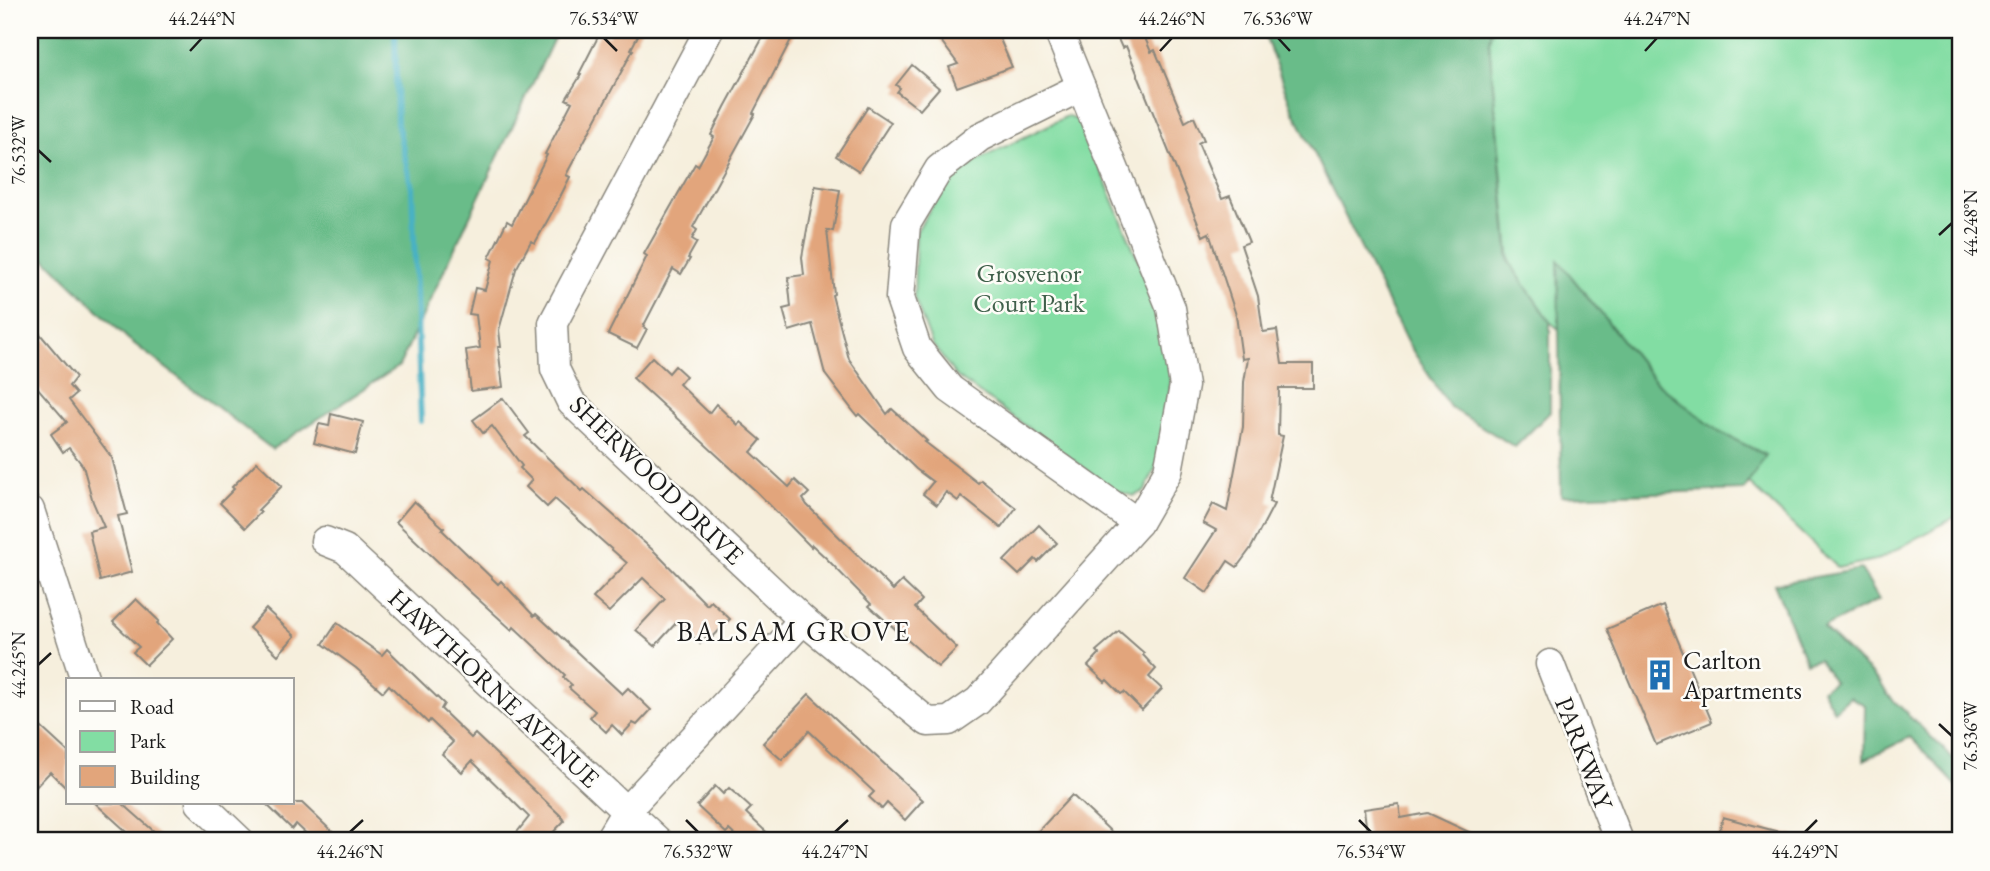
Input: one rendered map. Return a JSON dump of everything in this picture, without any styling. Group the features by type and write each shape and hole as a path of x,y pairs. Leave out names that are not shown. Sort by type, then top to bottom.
{"street":[{"name":"SHERWOOD DRIVE","path":"709,30 553,323 555,369 570,402 803,620 928,722 949,720 978,701 1138,523"},
{"path":"1058,30 1171,308 1184,386 1168,471 1138,523 950,389 917,348 900,298 906,224 939,169 981,136 1081,88"},
{"path":"30,510 84,678"},
{"name":"HAWTHORNE AVENUE","path":"324,541 345,549 658,841"},
{"path":"608,841 626,811 803,620"},
{"name":"PARKWAY","path":"1549,664 1619,841"},
{"path":"201,804 240,841"}],"green space":[{"path":"30,30 558,30 399,366 272,449 128,339 30,244"},
{"path":"1263,30 1491,30 1489,42 1509,262 1550,322 1550,412 1515,447 1450,407 1407,342 1292,108"},
{"path":"1490,30 1960,30 1960,514 1880,559 1838,568 1731,466 1550,322 1510,263"},
{"name":"Grosvenor Court Park","path":"1067,116 1078,120 1083,128 1165,324 1172,370 1163,452 1145,491 1134,496 1116,491 956,376 932,344 914,298 916,232 946,183 978,160"},
{"path":"1558,260 1656,382 1719,432 1766,455 1744,490 1561,496"},
{"path":"1861,569 1879,600 1823,628 1880,682 1887,694 1960,765 1960,789 1910,737 1864,760 1865,705 1850,697 1834,711 1822,689 1834,682 1819,659 1806,662 1774,584"}],"building":[{"path":"612,30 641,30 566,175 570,177 556,205 535,243 531,241 516,269 499,330 501,347 498,347 503,387 471,391 466,350 480,348 476,315 469,314 475,288 485,290 493,260 489,258 507,221 512,224 547,155 545,154 572,102 566,99 581,75 579,74 600,33 608,37"},
{"path":"767,30 796,30 753,113 755,114 693,227 697,230 692,239 697,242 688,258 690,259 681,274 673,269 643,327 647,329 637,348 608,334 647,256 644,254 695,164 698,166 714,137 711,135"},
{"path":"933,30 996,30 1012,67 957,87 949,67 958,64"},
{"path":"1114,30 1164,30 1145,38 1151,52 1155,50 1185,122 1194,117 1204,140 1198,143 1222,199 1230,196 1249,242 1241,245 1258,296 1263,332 1277,330 1282,364 1313,364 1313,388 1279,388 1278,435 1283,436 1269,502 1274,504 1251,548 1237,567 1228,561 1207,593 1185,578 1216,530 1203,523 1213,504 1227,511 1243,427 1244,382 1248,358 1242,359 1236,315 1209,233 1203,236 1126,46 1122,48"},
{"path":"912,65 939,88 920,110 897,92 900,88 896,85"},
{"path":"868,107 891,122 859,171 836,156"},
{"path":"815,186 840,190 833,231 827,230 832,295 849,359 887,414 892,409 927,441 925,442 978,483 981,480 1016,508 1001,528 961,496 958,501 946,492 937,505 923,494 933,482 859,414 857,416 825,374 812,324 789,331 783,309 791,307 788,277 804,275 802,257"},
{"path":"30,322 76,377 69,386 76,394 69,400 112,458 127,514 118,516 132,572 100,581 89,531 104,527 93,502 83,466 69,448 63,452 51,434 67,422 30,379"},
{"path":"652,357 669,373 675,366 686,376 679,384 709,413 716,404 738,425 740,422 761,440 751,452 789,487 795,480 809,493 803,499 807,505 893,590 902,581 922,600 915,608 957,648 938,667 869,606 871,604 826,558 812,545 811,547 757,492 633,378"},
{"path":"503,398 529,433 525,436 582,491 584,489 655,552 707,605 711,601 730,619 710,640 706,637 700,644 677,622 655,646 636,630 665,599 643,578 609,612 593,598 627,563 555,499 547,507 526,487 532,480 520,468 522,466 492,426 483,433 473,420"},
{"path":"331,414 363,422 355,454 314,443 319,424 329,426"},
{"path":"257,462 282,486 258,510 261,512 245,528 220,503"},
{"path":"414,501 498,584 501,581 534,616 536,614 622,694 628,688 651,710 637,725 633,723 622,735 612,725 606,732 590,717 595,711 569,688 572,685 563,677 565,675 514,627 512,630 396,522"},
{"path":"1039,525 1057,543 1038,562 1035,559 1019,575 1004,561"},
{"path":"136,599 159,621 157,623 172,639 146,665 133,652 139,647 113,622"},
{"name":"Carlton Apartments","path":"1663,605 1712,722 1656,745 1607,629"},
{"path":"266,609 295,636 278,655 249,628"},
{"path":"337,623 382,655 387,649 444,704 441,709 471,738 475,734 561,816 564,821 545,841 510,841 529,817 472,761 462,772 442,754 453,742 430,720 428,723 389,685 383,692 323,644"},
{"path":"1119,631 1144,653 1156,669 1149,677 1162,689 1142,710 1124,692 1121,694 1088,666 1099,654 1096,651"},
{"path":"809,694 923,800 905,820 887,803 882,809 869,797 874,792 809,731 782,760 763,743"},
{"path":"30,717 66,750 66,788 50,772 30,793"},
{"path":"715,786 723,794 729,788 751,808 746,813 776,841 741,841 729,830 726,833 697,806"},
{"path":"1072,795 1121,841 1029,841"},
{"path":"302,803 342,841 314,841 296,824 292,829 266,804"},
{"path":"96,804 123,804 165,841 137,841"},
{"path":"1399,804 1401,818 1428,813 1488,841 1368,841 1364,809"},
{"path":"1723,817 1794,836 1793,841 1717,841"}],"waterway":[{"path":"395,30 397,123 412,188 421,421"}],"place":[{"name":"Carlton Apartments","path":"1660,675"}],"district":[{"name":"BALSAM GROVE","path":"794,631"}]}
